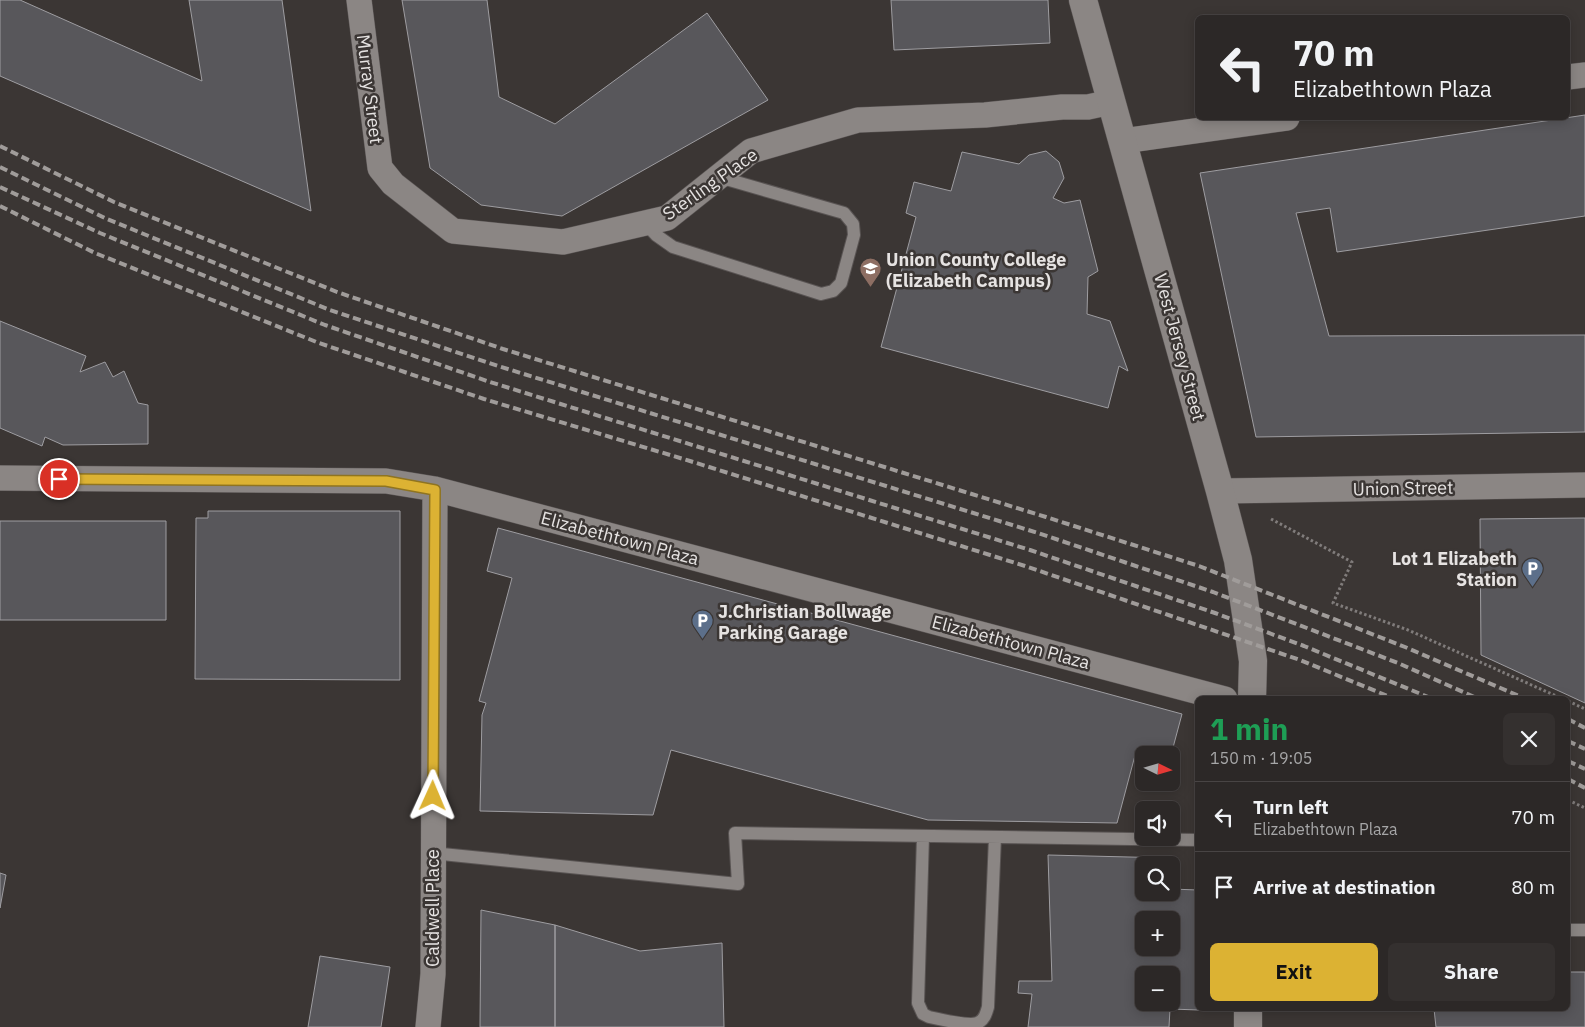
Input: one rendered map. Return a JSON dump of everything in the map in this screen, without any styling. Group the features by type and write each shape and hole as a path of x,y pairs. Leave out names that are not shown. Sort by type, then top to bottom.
{"street":[{"name":"Murray Street","path":"359,0 380,168 386,176"},
{"name":"West Jersey Street","path":"1083,0 1238,560 1253,661 1252,696"},
{"path":"1570,77 1585,74"},
{"name":"Sterling Place","path":"386,176 393,184 453,231 563,242 667,218 751,151 858,120 985,115 1088,106 1111,102"},
{"path":"1123,141 1273,120"},
{"name":"Elizabethtown Plaza","path":"0,478 386,481 435,490 1214,696"},
{"name":"Union Street","path":"1220,491 1585,485"},
{"name":"Caldwell Place","path":"428,1027 433,974 435,490"},
{"path":"1248,1011 1248,1027"}],"lane":[{"path":"645,223 656,235 673,247 820,294 833,291 841,283 854,235 853,224 844,213 719,177"},
{"path":"432,853 738,884 735,833 1195,840"},
{"path":"923,836 918,1003 923,1014 929,1017 975,1024 983,1019 988,1007 995,837"},
{"path":"1570,930 1585,930"}],"path":[{"path":"1264,515 1352,562 1333,603 1408,630 1556,696"},
{"path":"1570,702 1585,708"},
{"path":"1570,801 1585,808"}],"building":[{"path":"0,0 20,0 202,81 189,0 282,0 311,211 0,76"},
{"path":"402,0 487,0 499,97 555,124 707,13 768,100 562,216 481,205 430,168"},
{"path":"891,0 1048,0 1050,43 894,50"},
{"path":"1585,115 1585,216 1337,252 1330,208 1296,213 1329,336 1585,335 1585,432 1256,437 1200,173 1552,120 1570,120 1570,117"},
{"path":"1046,151 1059,162 1064,178 1053,198 1064,203 1080,200 1098,271 1088,277 1087,314 1110,321 1128,371 1119,366 1108,408 881,347 916,217 906,213 914,182 951,191 962,152 1019,164 1029,155"},
{"path":"0,321 86,356 80,372 105,362 113,377 124,371 138,403 148,405 148,444 63,445 45,437 42,446 0,428"},
{"path":"208,511 400,511 400,680 195,679 196,518 208,518"},
{"name":"Lot 1 Elizabeth Station","path":"1585,518 1585,703 1481,655 1480,519"},
{"path":"0,521 166,521 166,620 0,620"},
{"name":"J.Christian Bollwage Parking Garage","path":"498,528 1182,714 1173,746 1135,746 1135,756 1117,823 928,820 671,750 653,815 480,811 482,715 486,703 479,701 512,578 487,571"},
{"path":"1048,855 1135,857 1135,901 1180,901 1180,889 1195,890 1195,1010 1180,1009 1180,966 1135,966 1135,1011 1170,1011 1169,1027 1028,1027 1032,994 1018,993 1019,981 1052,981"},
{"path":"0,873 6,875 0,908"},
{"path":"481,910 555,925 555,1027 480,1027"},
{"path":"555,925 640,951 722,943 724,1027 555,1027"},
{"path":"320,956 390,967 381,1027 308,1027"},
{"path":"1570,972 1585,972 1585,1027 1436,1027 1434,1011 1570,1011"}],"railway":[{"path":"0,146 114,202 337,292 503,349 1199,566 1405,647 1519,696"},
{"path":"0,167 107,219 330,310 498,366 1038,533 1213,592 1398,663 1472,696"},
{"path":"0,187 100,233 325,325 490,382 1030,550 1215,613 1304,646 1426,696"},
{"path":"0,206 95,253 319,343 484,399 690,461 1025,566 1300,660 1388,696"},
{"path":"1570,720 1585,728"},
{"path":"1570,742 1585,749"},
{"path":"1570,762 1585,769"},
{"path":"1570,780 1585,788"}],"place":[{"name":"Union County College (Elizabeth Campus)","path":"870,288"},
{"name":"Lot 1 Elizabeth Station","path":"1533,587"},
{"name":"J.Christian Bollwage Parking Garage","path":"702,640"}],"route":[{"path":"59,479 386,481 435,490 433,796"}]}
